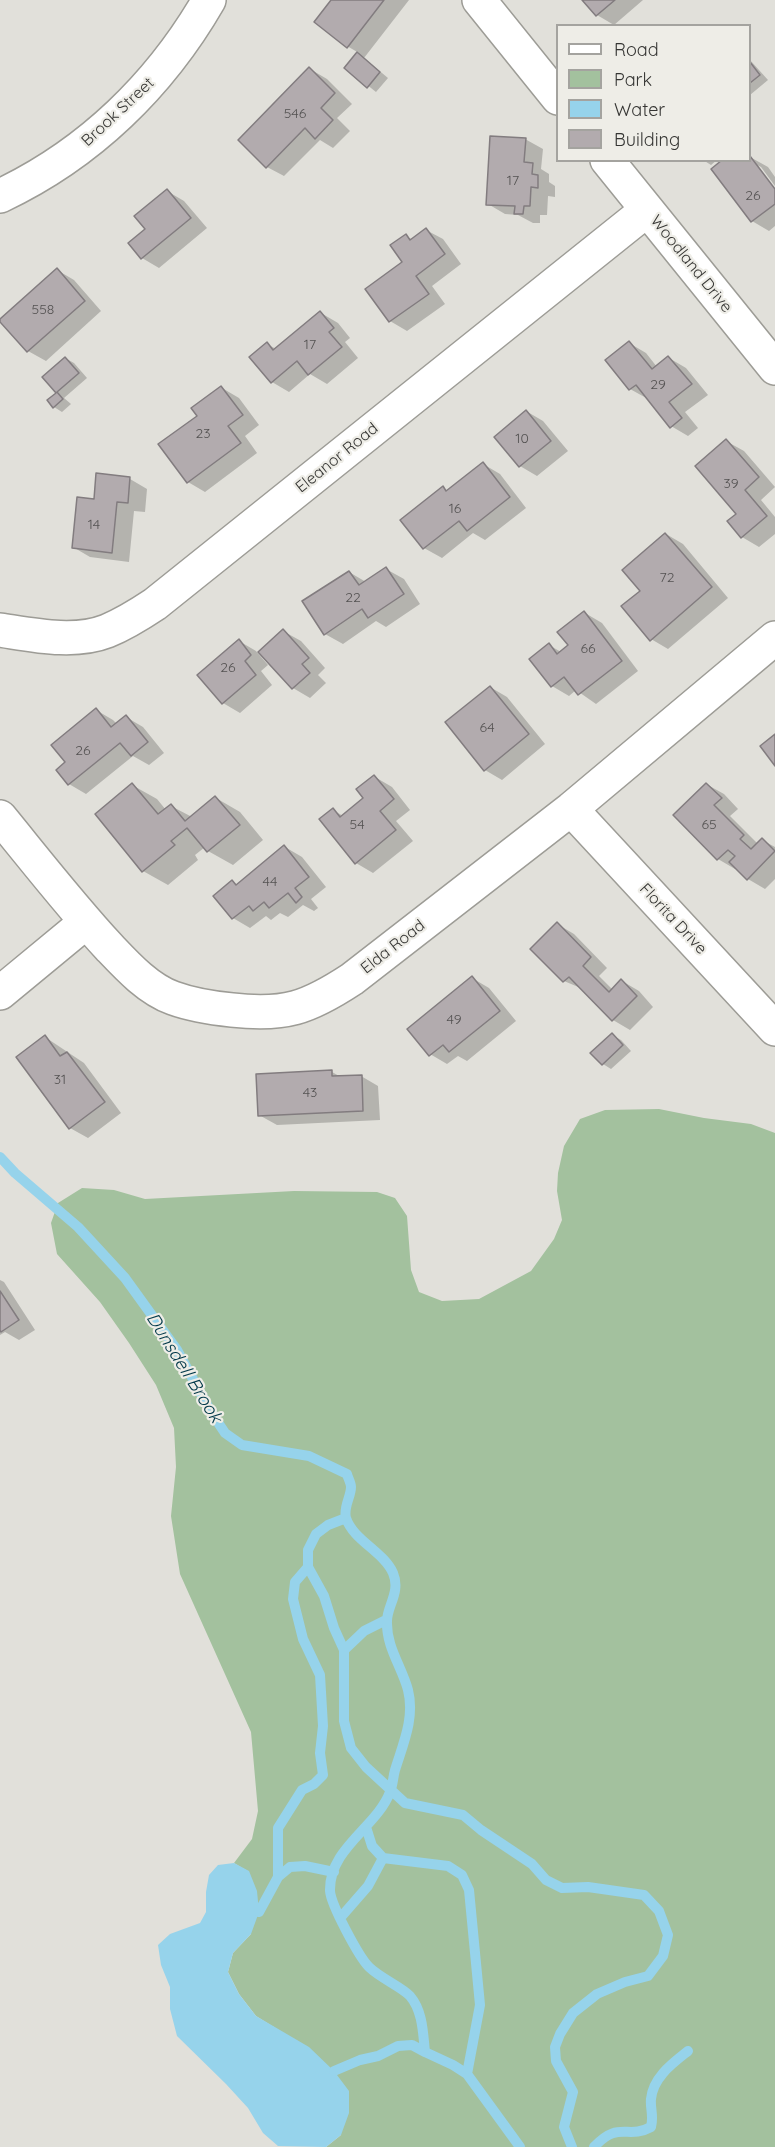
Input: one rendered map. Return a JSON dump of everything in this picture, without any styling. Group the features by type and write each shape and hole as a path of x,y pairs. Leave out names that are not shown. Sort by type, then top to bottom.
{"street":[{"name":"Brook Street","path":"0,196 24,185 68,157 99,134 130,105 164,67 195,25 209,0"},
{"path":"479,0 556,96"},
{"name":"Woodland Drive","path":"609,162 775,368"},
{"name":"Eleanor Road","path":"0,630 47,636 75,636 105,632 156,604 646,210"},
{"name":"Elda Road","path":"0,817 86,922 144,981 172,998 211,1008 251,1012 287,1011 323,998 352,979 571,808 775,638"},
{"name":"Florita Drive","path":"571,808 775,1029"},
{"path":"0,993 86,922"}],"green space":[{"path":"659,1109 751,1124 775,1133 775,2147 326,2147 341,2135 280,2031 256,2016 239,1994 228,1972 233,1953 251,1934 249,1872 234,1863 252,1839 258,1811 251,1732 180,1574 171,1516 176,1467 174,1428 156,1385 129,1343 100,1302 57,1254 51,1223 58,1203 82,1188 114,1190 145,1199 294,1191 377,1192 395,1198 407,1216 411,1270 419,1292 442,1301 479,1299 531,1271 554,1239 562,1220 557,1191 558,1173 564,1146 580,1119 605,1110"}],"water":[{"path":"234,1863 249,1871 257,1891 259,1912 251,1934 233,1953 228,1972 239,1994 256,2016 309,2047 334,2071 349,2091 349,2113 341,2135 326,2147 278,2146 263,2133 248,2108 226,2084 177,2036 170,2009 170,1987 161,1965 158,1945 170,1934 200,1923 206,1912 209,1875 218,1865"}],"building":[{"path":"331,0 384,0 347,48 314,22"},
{"path":"582,0 615,0 596,16"},
{"path":"357,52 380,72 367,88 344,68"},
{"path":"751,63 760,75 751,82"},
{"path":"309,67 335,93 321,108 333,120 315,139 305,128 266,168 238,140"},
{"path":"490,136 526,138 524,162 533,163 532,174 538,175 538,188 531,187 530,206 524,206 523,214 514,214 515,206 486,205"},
{"path":"751,157 775,189 775,204 751,222 711,169 720,162 751,162"},
{"path":"167,189 191,218 141,259 128,243 145,229 134,216"},
{"path":"426,228 445,254 416,276 429,294 389,322 365,289 402,262 390,245 406,234 410,240"},
{"path":"57,268 85,301 27,352 0,322 0,319"},
{"path":"320,311 334,328 329,332 342,347 308,375 297,361 271,383 249,357 267,342 273,350"},
{"path":"629,341 652,369 668,356 692,384 669,402 682,418 670,428 636,385 629,390 605,360"},
{"path":"65,357 79,373 57,392 63,399 53,408 47,400 56,393 42,377"},
{"path":"221,386 243,415 228,426 241,443 187,483 158,444 197,416 191,408"},
{"path":"526,410 551,441 519,467 494,437"},
{"path":"726,439 759,477 745,490 767,516 741,538 727,521 736,514 695,466"},
{"path":"483,462 510,497 467,531 459,521 423,549 400,520 443,486 446,491"},
{"path":"96,473 130,477 128,503 117,502 112,553 72,548 77,497 94,499"},
{"path":"665,533 712,587 650,641 621,606 640,591 622,570"},
{"path":"386,567 404,594 368,618 362,609 324,635 302,601 349,571 359,585"},
{"path":"584,611 622,661 578,695 564,677 551,687 529,659 549,643 557,654 568,645 557,632"},
{"path":"283,629 309,658 302,664 310,673 292,689 258,652"},
{"path":"239,639 251,655 245,661 256,675 222,704 197,675"},
{"path":"490,686 529,734 484,771 445,722"},
{"path":"96,708 111,727 126,715 148,742 131,756 120,743 68,785 56,770 65,762 51,745"},
{"path":"775,734 775,766 760,746"},
{"path":"374,775 394,799 380,811 396,830 355,864 319,819 333,808 340,817 363,798 356,789"},
{"path":"132,783 158,814 171,804 185,821 215,796 240,825 207,852 187,828 171,841 175,845 142,872 95,814"},
{"path":"706,783 722,798 714,805 744,835 740,839 751,849 762,838 775,851 747,880 729,862 735,856 728,850 717,860 673,815"},
{"path":"284,845 309,877 295,888 302,897 296,903 288,893 269,908 264,902 253,911 249,906 232,919 213,896 232,880 236,885"},
{"path":"557,922 591,957 583,966 609,992 621,979 637,996 612,1021 569,977 563,982 530,949"},
{"path":"472,976 500,1011 449,1052 443,1045 429,1056 407,1029"},
{"path":"612,1033 623,1045 602,1065 590,1053"},
{"path":"45,1035 60,1056 67,1052 105,1102 69,1129 16,1057"},
{"path":"332,1070 332,1076 362,1075 363,1111 258,1116 256,1074"},
{"path":"0,1291 19,1320 1,1332 0,1330"}],"waterway":[{"name":"Dunsdell Brook","path":"0,1157 15,1173 78,1227 125,1278 177,1350 225,1433 242,1445 309,1456 347,1474 351,1487 346,1518 355,1533 389,1566 395,1580 395,1593 388,1615 387,1630 408,1690 410,1711 407,1731 390,1792 384,1805 337,1862 330,1891 346,1931 364,1961 374,1971 410,1996 414,2002 422,2023 425,2052 467,2074 520,2147"},
{"path":"346,1518 328,1525 316,1534 308,1550 308,1567 324,1596 344,1650 344,1721 351,1748 366,1767 405,1803 463,1815 481,1830 532,1864 546,1880 562,1888 588,1887 644,1895 659,1911 668,1935 663,1956 648,1976 625,1982 597,1994 573,2013 560,2034 555,2047 556,2061 573,2092 564,2127 572,2147"},
{"path":"278,1877 278,1828 302,1790 314,1784 323,1775 320,1753 323,1726 320,1675 303,1639 293,1599 295,1582 308,1567"},
{"path":"344,1650 364,1631 386,1620"},
{"path":"366,1827 372,1846 383,1858 448,1866 462,1875 469,1890 480,2005 467,2074"},
{"path":"341,1917 368,1886 383,1858"},
{"path":"259,1912 278,1877 290,1867 305,1866 334,1872"},
{"path":"334,2071 360,2060 378,2056 398,2046 412,2045 425,2052"},
{"path":"594,2147 610,2134 635,2132 651,2127 651,2099 656,2084 665,2071 688,2051"}]}
